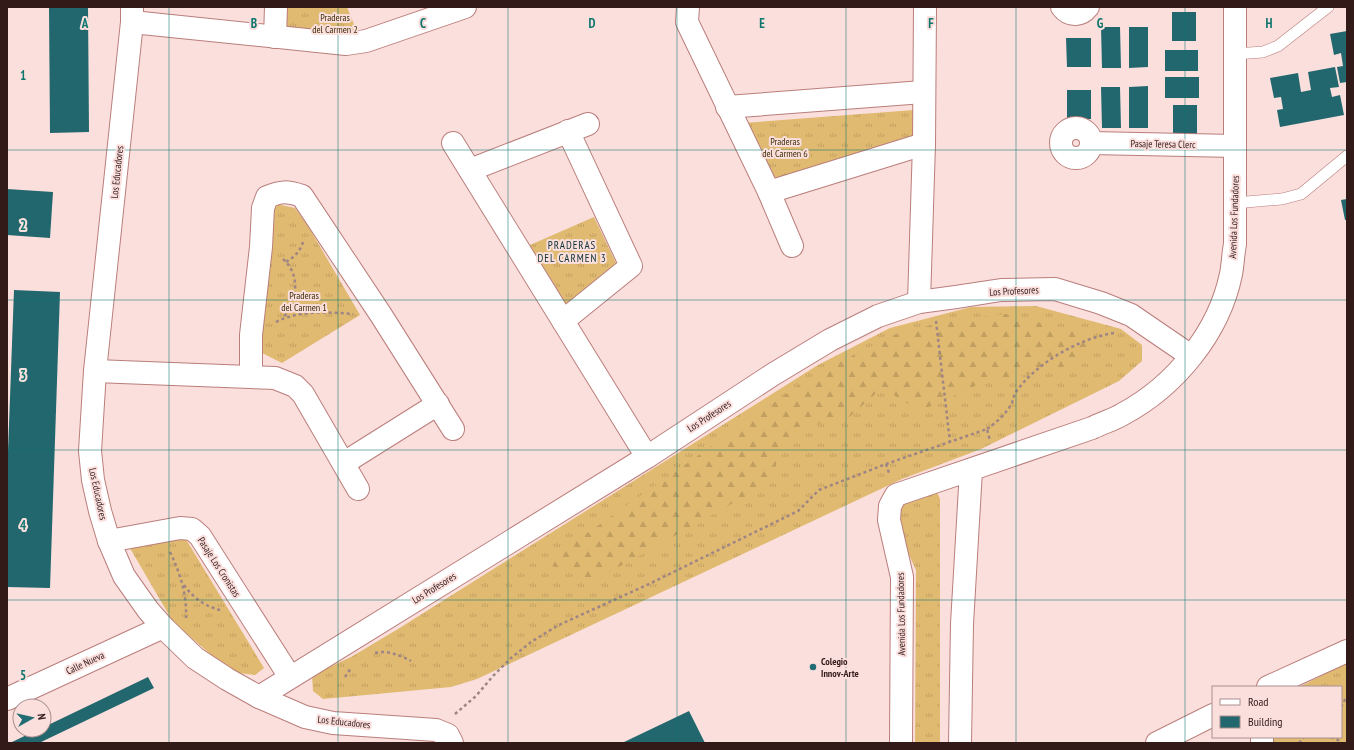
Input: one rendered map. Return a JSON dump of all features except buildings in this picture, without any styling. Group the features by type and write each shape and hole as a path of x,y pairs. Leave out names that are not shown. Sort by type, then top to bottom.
{"street":[{"path":"275,37 276,7"},
{"path":"132,15 275,37 346,44 366,42 465,7"},
{"path":"688,7 687,22 727,108 769,192 792,246"},
{"path":"925,7 924,144 926,301"},
{"path":"1062,7 1069,14 1074,15 1083,12 1088,7"},
{"name":"Avenida Los Fundadores","path":"901,743 902,577 889,520 890,506 896,495 1092,428 1122,415 1142,403 1177,374 1192,356 1204,338 1215,317 1224,296 1230,274 1235,244 1235,7"},
{"name":"Los Educadores","path":"132,15 95,371 90,452 92,473 100,511 109,541 124,576 148,610 195,658 258,697 305,717 333,723 445,736"},
{"path":"727,108 924,92"},
{"path":"470,170 588,124"},
{"path":"563,321 631,266 568,131"},
{"path":"453,143 647,457"},
{"name":"Pasaje Teresa Clerc","path":"1091,143 1235,146"},
{"path":"769,192 924,144"},
{"path":"251,376 251,335 261,247 263,208 267,197 278,192 291,192 302,196 381,315 453,429"},
{"name":"Los Profesores","path":"258,697 647,457 772,375 830,340 878,316 926,301 1001,290 1055,289 1101,303 1131,315 1192,356"},
{"path":"95,371 251,376 276,378 295,386 303,394 358,489"},
{"path":"344,464 438,404"},
{"path":"960,743 962,624 970,470"},
{"name":"Pasaje Los Cronistas","path":"109,541 180,528 192,529 200,536 290,677"},
{"name":"Calle Nueva","path":"7,699 163,627"},
{"path":"1270,686 1347,651"},
{"path":"1157,743 1212,716"}],"lane":[{"path":"1235,54 1263,52 1278,46 1328,7"},
{"path":"1235,203 1282,199 1301,194 1347,156"}],"path":[{"path":"261,247 278,255 286,262 293,274 295,285 294,297 290,308 283,318"},
{"path":"926,301 950,442"},
{"path":"251,335 283,318 320,312 381,315"},
{"path":"445,736 492,676 531,642 557,626 651,583 798,511 819,490 886,464 987,429 1004,415 1016,392 1030,376 1045,363 1062,352 1084,341 1106,334 1129,330 1153,329"},
{"path":"987,429 995,461"},
{"path":"167,547 177,567 182,583 186,600 186,622"},
{"path":"182,583 198,600 208,606 224,611"},
{"path":"374,654 381,652 397,654 411,661"},
{"path":"345,677 354,664"},
{"path":"1342,705 1347,696"}],"green space":[{"name":"Praderas del Carmen 2","path":"281,7 347,7 359,37 281,32"},
{"name":"Praderas del Carmen 6","path":"914,110 914,137 769,181 743,123"},
{"name":"Praderas del Carmen 1","path":"272,203 295,208 308,226 360,315 282,363 258,351"},
{"name":"PRADERAS DEL CARMEN 3","path":"594,217 616,263 566,304 530,245"},
{"path":"1036,306 1121,329 1142,345 1142,361 1119,381 981,449 902,479 477,679 451,687 323,699 313,691 312,675 351,657 398,629 818,365 890,328 971,307"},
{"path":"1006,314 1085,334 1095,347 1057,370 986,381 920,411 882,388 846,420 799,426 762,487 592,582 552,566 563,550 812,376 896,334 943,322"},
{"path":"935,487 940,499 940,743 915,743 916,570 893,520 891,501"},
{"path":"181,534 187,541 264,668 255,675 231,672 173,622 127,543"},
{"path":"1347,663 1347,743 1267,743 1268,738 1342,738 1342,686 1301,686"}],"place":[{"name":"Colegio Innov-Arte","path":"813,667"}],"district":[{"name":"PRADERAS DEL CARMEN 3","path":"572,251"}]}
